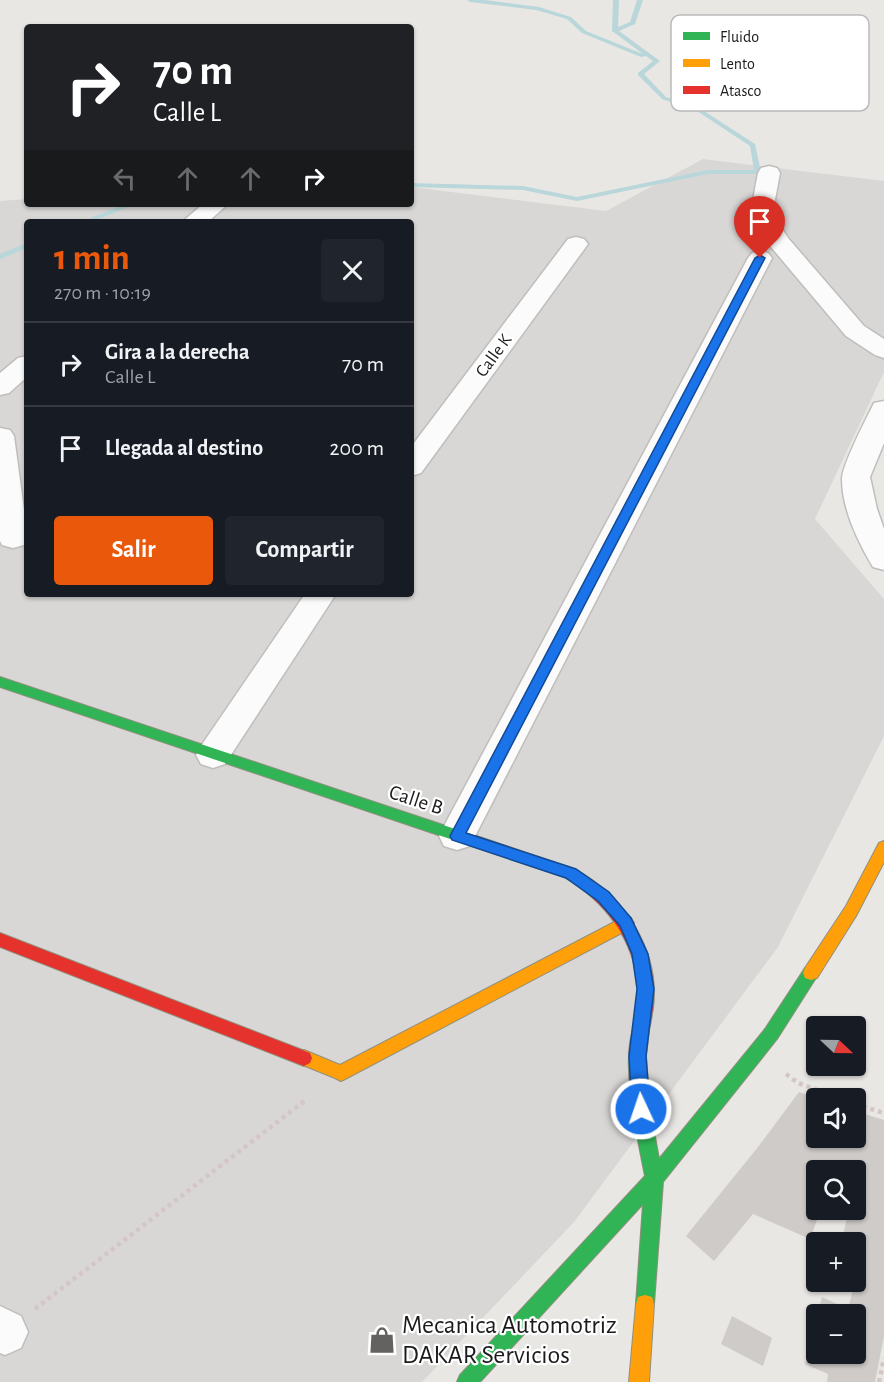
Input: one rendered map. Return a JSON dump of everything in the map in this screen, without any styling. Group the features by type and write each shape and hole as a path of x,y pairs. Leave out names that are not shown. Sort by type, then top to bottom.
{"street":[{"path":"770,173 763,205 766,221 778,241 855,331 884,350"},
{"path":"198,219 213,207"},
{"name":"Calle K","path":"414,463 576,244"},
{"path":"457,836 760,258"},
{"path":"0,387 24,367"},
{"path":"884,409 856,477 862,509 874,543 884,560"},
{"path":"0,436 13,538"},
{"path":"213,755 319,597"},
{"name":"Calle B","path":"0,681 213,755 571,874 603,897 626,922 640,954 646,989 638,1056 641,1109 654,1179 639,1382"},
{"path":"468,1382 565,1273 654,1179 771,1034 851,911 884,847"},
{"path":"0,940 341,1072 626,922"}],"path":[{"path":"3,1330 341,1072"},
{"path":"798,1083 812,1088"},
{"path":"866,1107 884,1113"},
{"path":"879,1382 884,1358"}],"shaded area":[{"path":"703,159 884,181 884,372 815,519 884,599 884,736 778,947 574,1222 422,1382 0,1382 0,201 24,199 24,207 414,207 414,187 606,211"}],"building":[{"path":"799,1092 806,1094 806,1148 866,1148 866,1114 884,1120 884,1336 875,1382 827,1382 828,1374 805,1364 806,1360 806,1364 866,1364 866,1304 849,1304 852,1292 866,1292 866,1232 844,1232 846,1220 866,1220 866,1160 806,1160 806,1220 817,1220 813,1232 806,1232 806,1237 753,1214 714,1261 686,1236"},
{"path":"822,1297 837,1304 820,1304"},
{"path":"732,1316 772,1338 763,1366 721,1344"}],"waterway":[{"path":"470,0 537,8 569,18 584,32 643,56"},
{"path":"615,31 616,0"},
{"path":"615,31 633,23 640,0"},
{"path":"615,31 657,61 640,74 664,98 671,100"},
{"path":"414,185 523,188 577,199 708,172 758,172 753,145 701,111"},
{"path":"93,219 123,207"},
{"path":"0,257 24,246"}],"traffic: fast":[{"path":"0,682 465,838"},
{"path":"467,1382 654,1179 771,1034 811,973"},
{"path":"641,1030 638,1056 641,1109 654,1179 645,1304"}],"traffic: slow":[{"path":"811,973 851,911 884,847"},
{"path":"304,1058 341,1073 626,923"},
{"path":"639,1382 645,1304"}],"traffic: jam":[{"path":"465,838 569,873 599,893 612,906 633,938 640,955 646,990 641,1030"},
{"path":"0,940 304,1058"}],"place":[{"name":"Mecanica Automotriz DAKAR Servicios","path":"382,1340"}],"route":[{"path":"641,1109 638,1056 646,989 640,954 626,922 603,897 571,874 457,836 760,258"}]}
